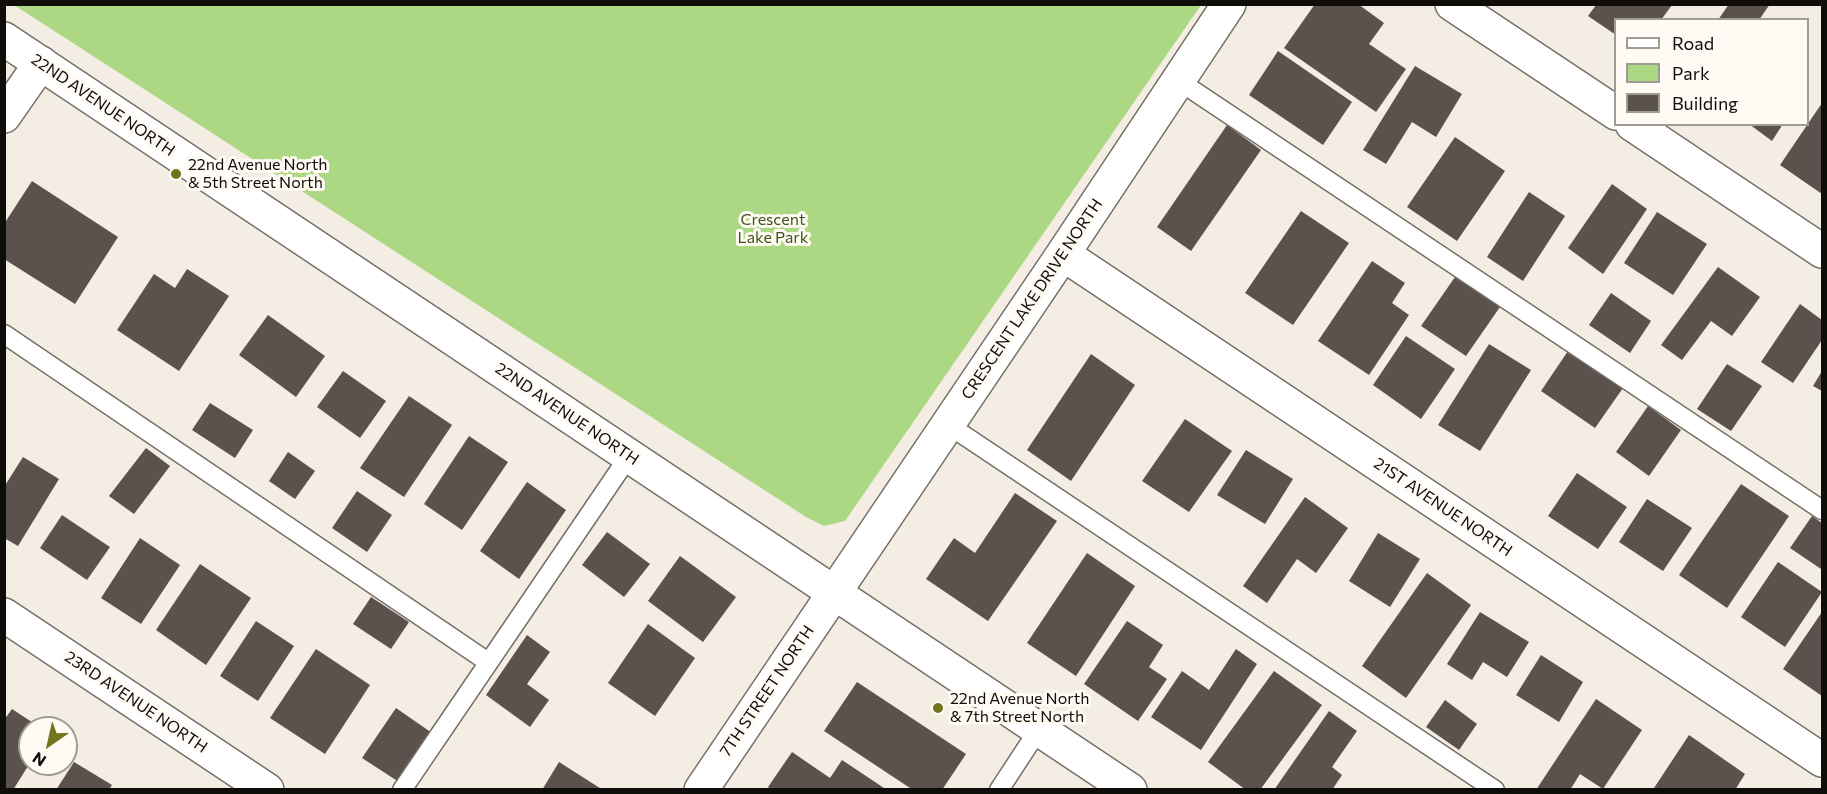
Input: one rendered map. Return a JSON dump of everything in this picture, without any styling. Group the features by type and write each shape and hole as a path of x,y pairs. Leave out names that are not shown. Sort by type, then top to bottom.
{"street":[{"name":"CRESCENT LAKE DRIVE NORTH","path":"833,592 1064,254 1229,4"},
{"path":"1452,4 1614,112"},
{"name":"22ND AVENUE NORTH","path":"4,39 1130,789"},
{"path":"4,117 41,63"},
{"path":"1635,126 1822,251"},
{"name":"21ST AVENUE NORTH","path":"1064,254 1822,760"},
{"name":"7TH STREET NORTH","path":"701,789 833,592"},
{"name":"23RD AVENUE NORTH","path":"4,615 267,789"}],"lane":[{"path":"1179,81 1822,510"},
{"path":"4,334 488,662"},
{"path":"947,424 1495,789"},
{"path":"402,789 629,456"},
{"path":"999,789 1039,729"}],"green space":[{"name":"Crescent Lake Park","path":"14,5 1201,5 845,521 824,526 806,517"}],"building":[{"path":"1315,4 1358,4 1384,23 1369,44 1406,69 1376,112 1284,48"},
{"path":"1729,4 1770,4 1760,18 1719,18"},
{"path":"1596,5 1672,5 1662,18 1614,18 1614,34 1588,16"},
{"path":"1278,51 1352,102 1323,145 1249,95"},
{"path":"1415,66 1462,94 1436,137 1412,122 1386,164 1363,150"},
{"path":"1822,103 1822,194 1780,165 1806,126 1809,126 1809,122"},
{"path":"1227,125 1261,150 1191,251 1157,227"},
{"path":"1752,126 1782,126 1772,141"},
{"path":"1455,137 1505,171 1457,241 1407,207"},
{"path":"32,181 118,237 75,304 4,259 4,224"},
{"path":"1612,184 1647,209 1603,274 1568,248"},
{"path":"1529,192 1565,216 1523,281 1487,257"},
{"path":"1301,211 1349,243 1293,325 1245,293"},
{"path":"1657,212 1707,244 1673,295 1624,263"},
{"path":"1372,261 1405,283 1392,303 1409,315 1369,375 1318,341"},
{"path":"1718,267 1760,297 1732,336 1711,321 1682,360 1661,345"},
{"path":"187,269 229,296 179,371 117,330 154,274 175,288"},
{"path":"1455,277 1500,307 1466,356 1421,326"},
{"path":"1611,293 1651,321 1630,353 1589,325"},
{"path":"1800,304 1822,320 1822,340 1793,383 1761,362"},
{"path":"268,315 325,356 296,397 239,355"},
{"path":"1406,336 1455,369 1421,419 1373,385"},
{"path":"1489,344 1531,370 1480,451 1438,425"},
{"path":"1568,351 1623,388 1595,428 1541,391"},
{"path":"1091,354 1135,385 1071,481 1027,450"},
{"path":"1727,364 1762,386 1731,431 1697,409"},
{"path":"343,371 386,401 360,438 317,407"},
{"path":"1822,371 1822,391 1813,386"},
{"path":"409,396 452,425 404,497 360,468"},
{"path":"210,403 253,430 235,458 192,430"},
{"path":"1648,406 1681,430 1649,476 1616,452"},
{"path":"1185,419 1232,451 1189,512 1142,481"},
{"path":"469,436 508,462 462,530 424,504"},
{"path":"146,448 170,466 134,514 109,496"},
{"path":"1246,450 1293,479 1265,524 1217,495"},
{"path":"288,452 315,471 295,499 269,481"},
{"path":"23,457 59,479 18,546 4,538 4,487"},
{"path":"1577,473 1627,507 1598,549 1548,516"},
{"path":"527,482 566,510 519,579 480,551"},
{"path":"1741,484 1789,516 1727,608 1679,575"},
{"path":"357,491 392,515 367,552 332,528"},
{"path":"1015,493 1057,521 988,621 926,579 954,538 975,553"},
{"path":"1305,497 1348,528 1316,573 1297,559 1267,603 1243,586"},
{"path":"1647,499 1692,528 1663,571 1619,542"},
{"path":"62,515 110,547 87,580 40,548"},
{"path":"1812,516 1822,523 1821,569 1790,548"},
{"path":"607,532 650,564 624,597 582,565"},
{"path":"1378,533 1420,559 1390,607 1349,581"},
{"path":"140,538 180,565 141,624 101,598"},
{"path":"1087,553 1135,586 1076,676 1027,643"},
{"path":"680,556 736,597 703,642 648,601"},
{"path":"1778,562 1822,592 1785,647 1741,617"},
{"path":"200,564 251,598 206,665 156,630"},
{"path":"1427,573 1471,605 1406,698 1362,666"},
{"path":"371,597 409,622 391,649 353,624"},
{"path":"1480,612 1529,642 1507,677 1483,662 1472,680 1447,664"},
{"path":"1822,612 1822,696 1783,669"},
{"path":"256,621 294,646 258,701 220,676"},
{"path":"1127,621 1163,645 1149,667 1167,679 1138,721 1084,684"},
{"path":"648,624 695,658 655,716 608,683"},
{"path":"527,635 550,652 527,684 549,700 530,727 486,695"},
{"path":"316,649 370,685 325,754 270,718"},
{"path":"1236,649 1257,664 1201,750 1151,717 1182,671 1209,690"},
{"path":"1541,655 1583,682 1559,722 1516,695"},
{"path":"1274,671 1322,705 1260,790 1246,790 1208,762"},
{"path":"857,682 966,754 942,790 913,790 824,731"},
{"path":"1596,699 1642,730 1603,789 1580,774 1570,790 1536,790"},
{"path":"1445,700 1477,724 1459,750 1426,727"},
{"path":"396,708 432,733 399,782 362,758"},
{"path":"12,709 23,716 18,716 18,776 22,776 13,790 4,790 4,720"},
{"path":"1329,711 1357,731 1332,767 1342,775 1332,790 1274,790"},
{"path":"1689,735 1745,774 1735,790 1656,790 1654,788"},
{"path":"792,752 830,778 842,760 887,790 772,790 768,787"},
{"path":"559,762 603,790 542,790"},
{"path":"78,764 112,785 109,790 56,790 65,776 78,776"}],"place":[{"name":"22nd Avenue North & 5th Street North","path":"176,174"},
{"name":"22nd Avenue North & 7th Street North","path":"938,708"}]}
